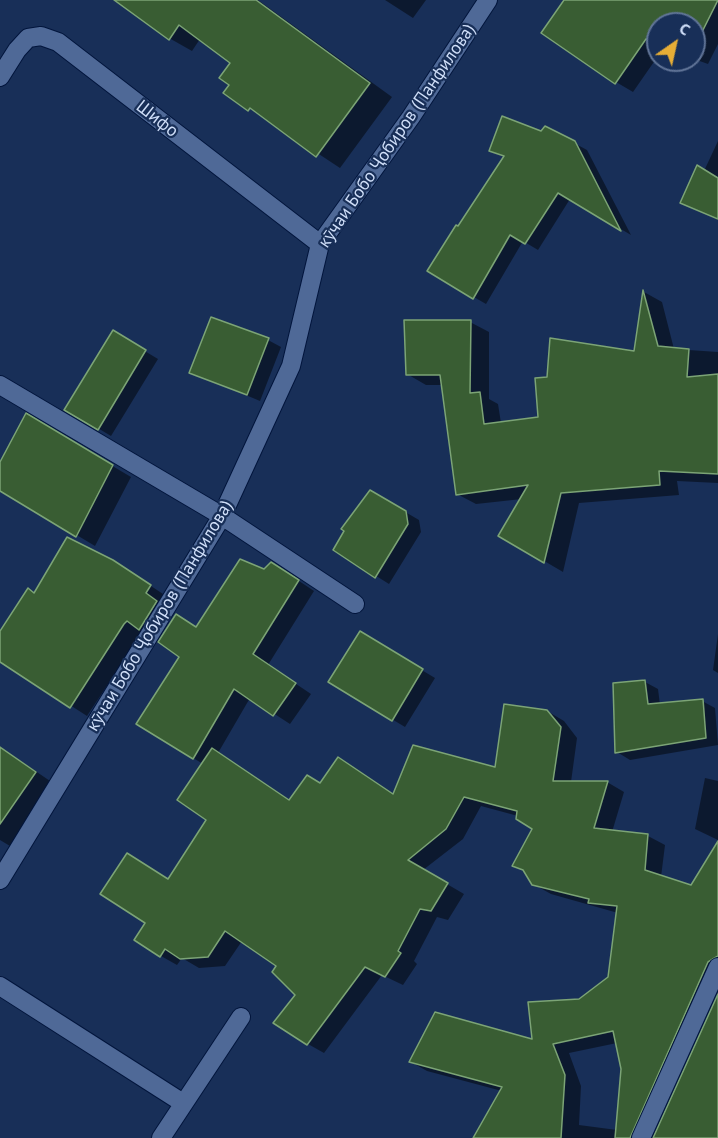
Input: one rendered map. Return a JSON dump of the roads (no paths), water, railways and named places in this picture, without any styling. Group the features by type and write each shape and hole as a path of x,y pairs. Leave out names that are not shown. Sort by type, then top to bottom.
{"street":[{"name":"кӯчаи Бобо Ҷобиров (Панфилова)","path":"0,880 222,516 291,366 320,244 411,117 489,0"},
{"name":"Шифо","path":"0,77 17,50 28,38 41,36 58,42 320,244"},
{"path":"0,385 222,516 355,604"},
{"path":"641,1138 718,967"},
{"path":"0,986 183,1102"},
{"path":"161,1138 241,1017"}]}
